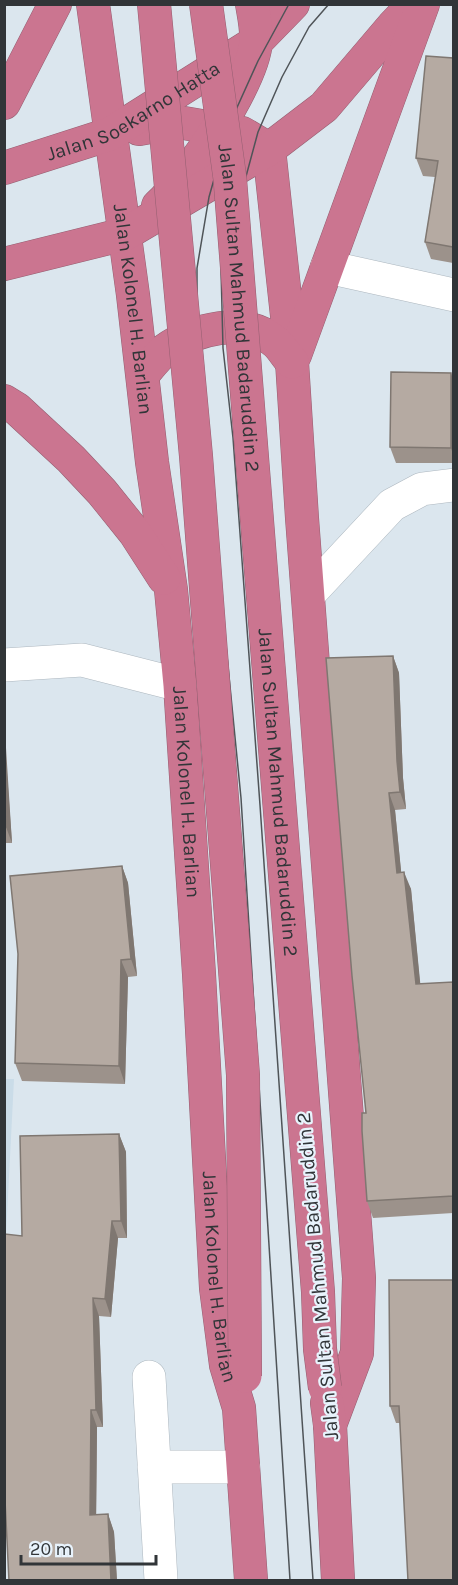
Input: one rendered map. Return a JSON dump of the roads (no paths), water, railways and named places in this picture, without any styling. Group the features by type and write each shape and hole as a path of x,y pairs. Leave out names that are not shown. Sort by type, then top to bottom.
{"highway":[{"path":"4,103 55,4"},
{"name":"Jalan Kolonel H. Barlian","path":"93,4 125,234 152,462 171,590 180,685 199,974 216,1288 226,1365 238,1408 251,1581"},
{"path":"154,4 196,456 243,1075 245,1376 238,1408"},
{"name":"Jalan Sultan Mahmud Badaruddin 2","path":"206,4 230,179 317,1280 320,1349 330,1425 338,1581"},
{"path":"125,234 162,203 206,147 243,85 256,42 252,4"},
{"path":"256,42 293,4"},
{"path":"4,264 125,234 269,149 324,107 414,4"},
{"path":"292,362 423,4"},
{"name":"Jalan Soekarno Hatta","path":"4,168 110,134 256,42"},
{"path":"110,134 178,122 242,133 269,149"},
{"path":"269,149 292,362 359,1278 357,1353 330,1425"},
{"path":"143,374 165,351 173,346 196,333 224,328 254,330 274,341 292,362"},
{"path":"4,401 17,409 71,459 102,492 135,533 171,590"}],"street":[{"path":"327,267 453,295"},
{"path":"309,594 392,505 422,489 453,485"},
{"path":"4,665 81,660 180,685"},
{"path":"149,1377 161,1581"},
{"path":"154,1467 243,1467"}],"tram line":[{"path":"289,4 258,61 230,123 209,197 197,268 197,351 241,798 290,1580"},
{"path":"313,1580 260,805 233,438 223,348 221,269 258,132 282,77 309,27 329,4"}]}
